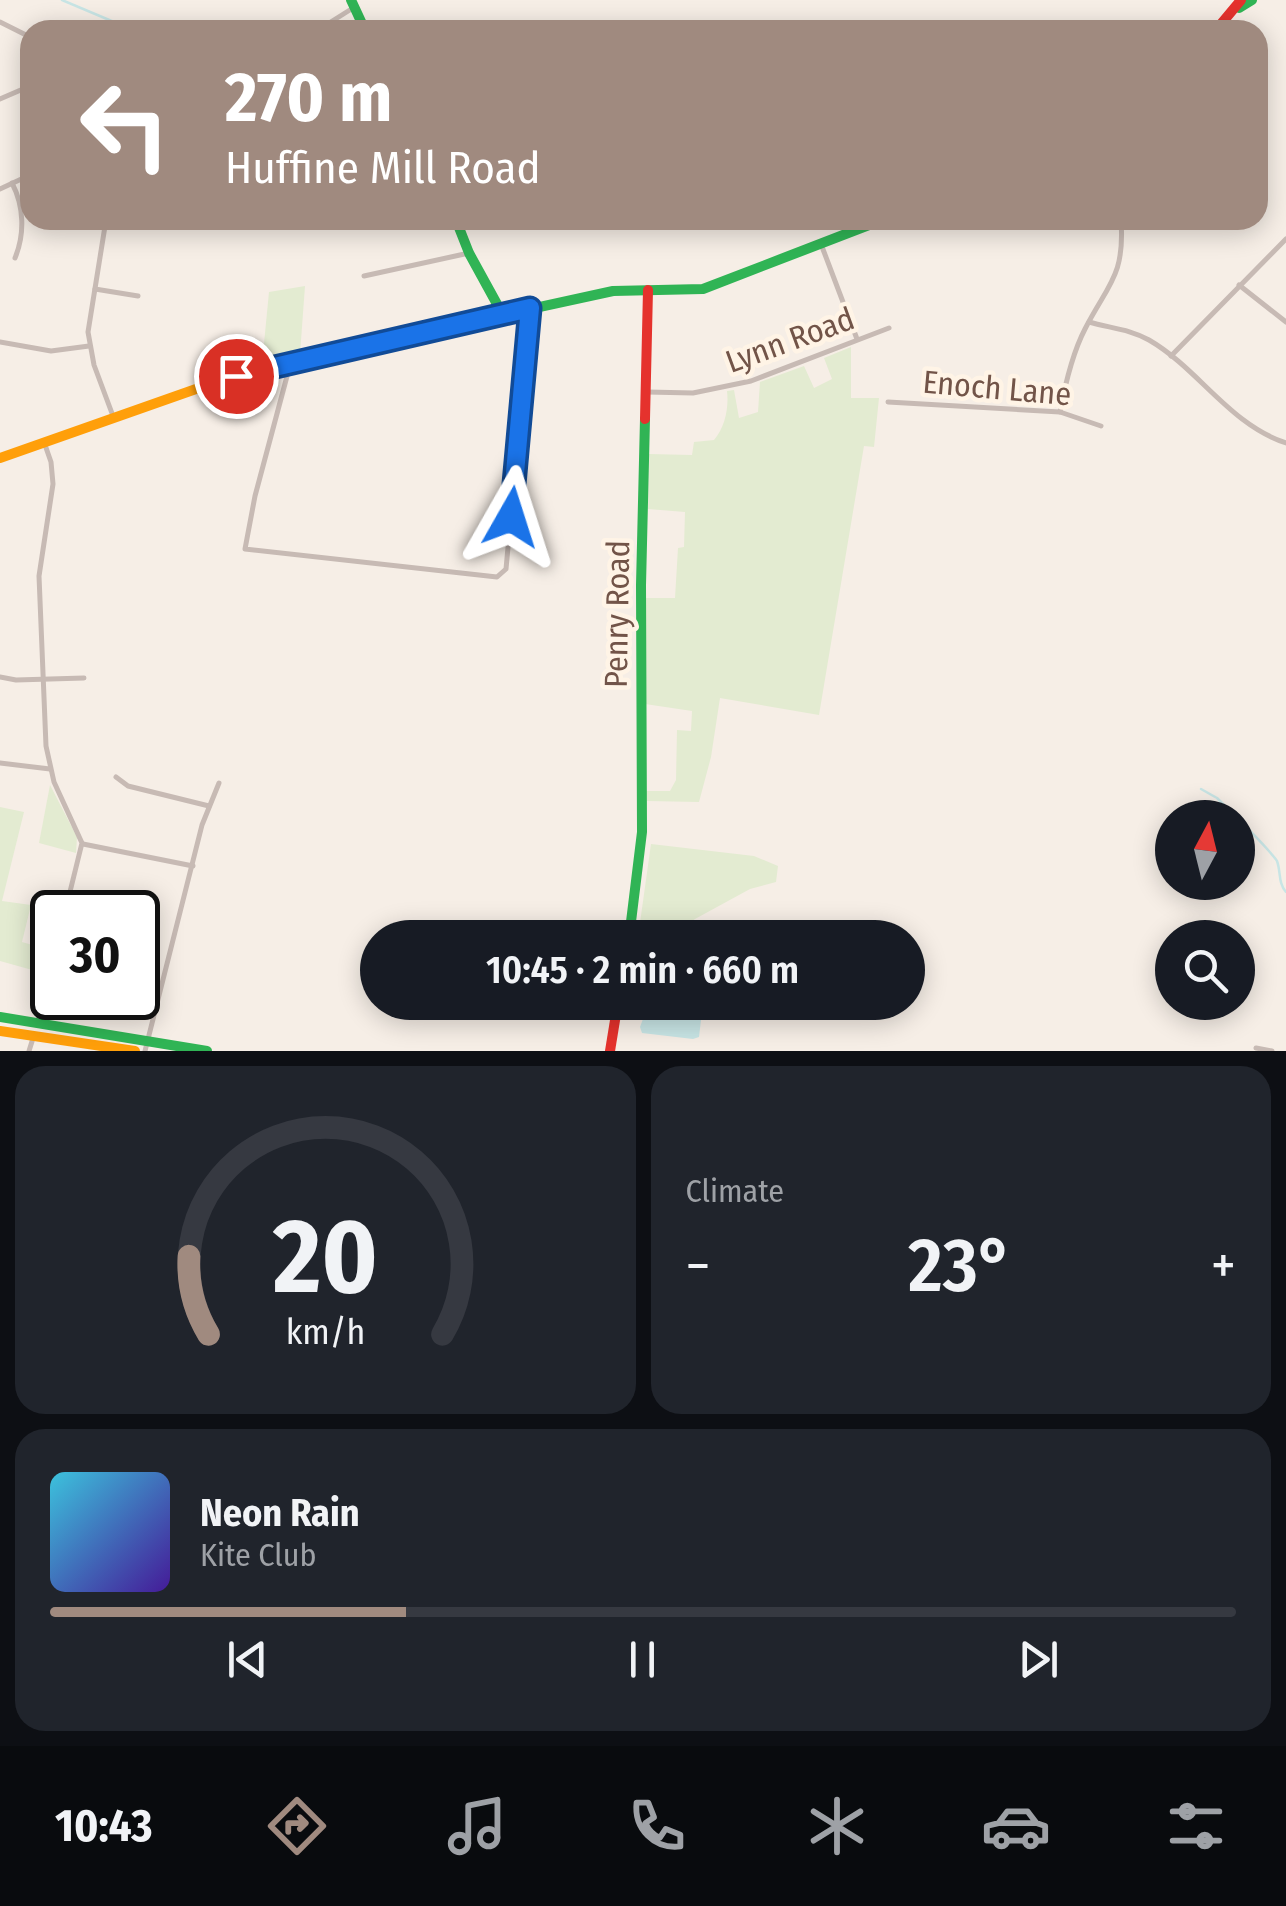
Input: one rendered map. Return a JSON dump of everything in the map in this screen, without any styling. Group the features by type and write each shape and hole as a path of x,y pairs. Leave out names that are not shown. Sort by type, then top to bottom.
{"main road":[{"path":"1225,20 1241,0"},
{"path":"1234,11 1252,0"},
{"path":"460,230 503,315"},
{"path":"1,455 212,383 291,362 579,296 723,284 857,230"},
{"name":"Penry Road","path":"631,920 642,832 641,597 648,290"},
{"path":"0,1017 38,1021 146,1045 207,1051"},
{"path":"610,1051 615,1020"},
{"path":"0,1031 135,1051"}],"street":[{"path":"331,20 352,4"},
{"path":"0,189 20,180"},
{"path":"12,183 20,202"},
{"path":"15,258 20,230"},
{"path":"104,230 89,346 112,416"},
{"path":"1060,412 1076,352 1116,277 1121,230"},
{"path":"1171,356 1286,238"},
{"path":"821,244 857,340"},
{"path":"364,276 469,254"},
{"path":"1239,284 1286,322"},
{"path":"95,289 138,296"},
{"path":"291,362 254,496 245,549 483,576 503,574 530,308"},
{"path":"1089,322 1135,334 1171,356 1242,420 1286,443"},
{"name":"Lynn Road","path":"646,392 720,390 802,364 889,328"},
{"path":"0,342 51,350 89,346"},
{"name":"Enoch Lane","path":"888,402 1060,412 1101,426"},
{"path":"44,442 51,462 52,484 39,576 46,746 50,769 82,843 70,890"},
{"path":"0,677 84,678"},
{"path":"0,763 50,769"},
{"path":"116,778 128,786 209,806"},
{"path":"146,1045 209,806 219,784"},
{"path":"82,843 193,866"},
{"path":"29,1051 34,1035"},
{"path":"1256,1048 1272,1051"}],"green space":[{"path":"305,286 300,354 262,364 269,292"},
{"path":"851,347 851,398 879,398 874,447 864,446 819,715 720,698 699,802 647,801 646,791 670,791 676,780 677,730 691,731 692,711 645,704 646,598 675,598 678,548 684,547 685,512 648,509 649,454 692,455 694,442 714,440 721,429 727,411 727,391 734,390 739,418 758,412 760,382 804,366 814,388 832,379 824,358"},
{"path":"50,785 77,837 76,853 39,843"},
{"path":"0,807 24,812 2,901 30,905 22,942 30,944 30,969 0,961"},
{"path":"651,844 754,856 778,866 776,882 750,889 694,920 640,920"}],"water":[{"path":"643,1020 701,1020 699,1037 693,1039 642,1033"}],"waterway":[{"path":"62,0 109,20"},
{"path":"1201,789 1219,800"},
{"path":"1255,837 1277,861 1286,892"}],"traffic: fast":[{"path":"351,0 360,20"},
{"path":"1239,8 1252,0"},
{"path":"460,230 503,315"},
{"path":"457,325 613,291 703,289 856,230"},
{"path":"631,920 642,832 645,419"},
{"path":"0,1017 207,1051"}],"traffic: slow":[{"path":"0,458 213,383 457,325"},
{"path":"0,1031 135,1051"}],"traffic: jam":[{"path":"1224,20 1241,0"},
{"path":"645,419 648,290"},
{"path":"610,1051 615,1020"}],"route":[{"path":"236,376 530,308 511,517"}]}
